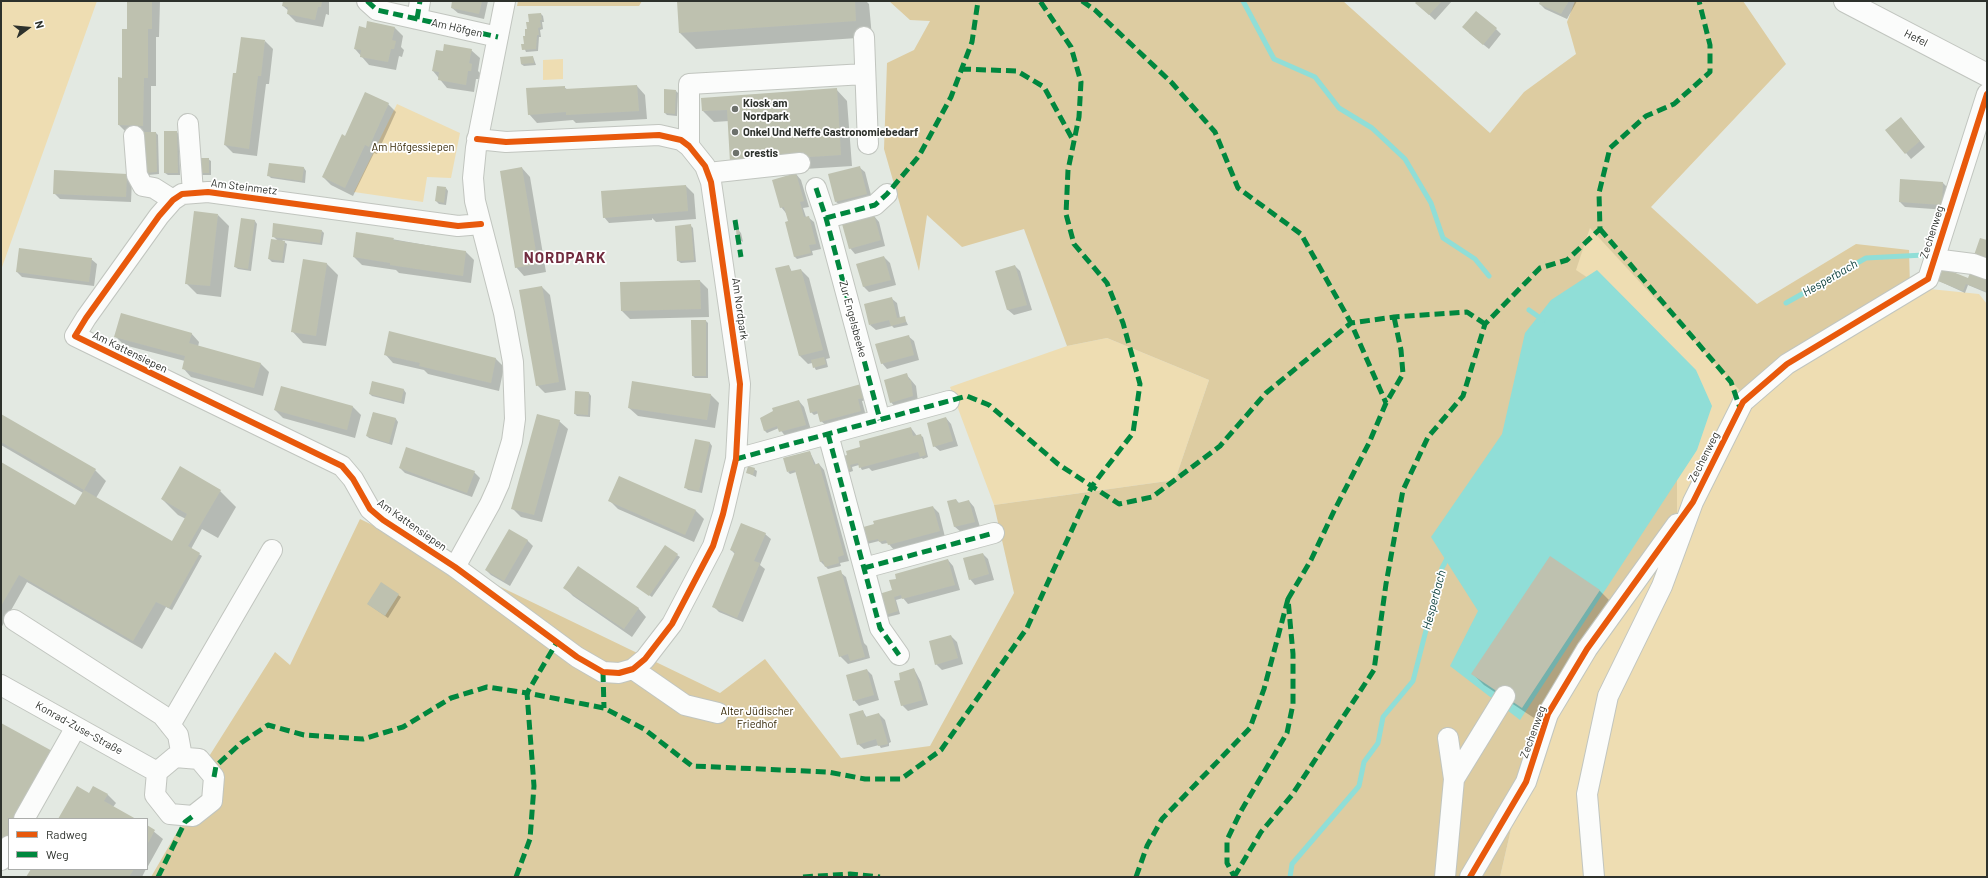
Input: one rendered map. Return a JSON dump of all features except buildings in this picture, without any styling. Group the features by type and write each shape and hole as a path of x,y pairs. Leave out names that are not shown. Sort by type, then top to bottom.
{"main road":[{"name":"Hefel","path":"1845,1 1987,75"}],"street":[{"name":"Am Höfgen","path":"367,1 377,10 419,10 498,37"},
{"path":"455,567 490,504 499,484 512,441 516,419 513,362 504,312 475,201 473,178 477,139 505,1"},
{"path":"864,37 868,144"},
{"path":"690,146 688,84 865,74"},
{"name":"Zechenweg","path":"1594,877 1587,794 1608,696 1662,586 1693,502 1743,402 1787,364 1928,279 1987,94"},
{"path":"188,124 193,192"},
{"path":"477,139 506,142 659,135 681,140 690,146"},
{"path":"134,136 137,175 143,186 154,188 173,200"},
{"name":"Am Nordpark","path":"633,669 645,659 672,624 713,546 723,514 736,459 740,384 709,178 698,156 690,146"},
{"path":"709,178 800,163"},
{"name":"Zur Engelsbeeke","path":"816,188 826,218 880,420"},
{"name":"Am Steinmetz","path":"75,336 86,318 159,216 173,200 182,194 193,192 243,196 458,226 481,224"},
{"path":"826,218 875,205 887,194"},
{"path":"1934,259 1973,264 1987,268"},
{"name":"Am Kattensiepen","path":"75,336 342,466 370,509 383,520 455,567 590,666 603,672 619,673 633,669"},
{"path":"736,459 949,401"},
{"path":"828,434 880,628 899,655"},
{"name":"Zechenweg","path":"1470,877 1526,782 1548,714 1587,649 1693,502"},
{"path":"864,568 994,533"},
{"path":"170,725 272,550"},
{"path":"14,620 162,715 178,735 182,757"},
{"path":"633,669 685,705 718,713"},
{"name":"Konrad-Zuse-Straße","path":"1,685 157,772"},
{"path":"1454,779 1505,696"},
{"path":"25,818 76,727"},
{"path":"1445,877 1454,779 1448,738"},
{"path":"175,757 199,759 214,777 212,801 194,816 170,814 155,795 157,772 175,757"},
{"path":"1,860 8,848"}],"green space":[{"path":"1,1 97,1 1,270"},
{"path":"518,1 642,1 639,6 517,6"},
{"name":"Alter Jüdischer Friedhof","path":"889,1 1343,1 1490,133 1524,92 1576,54 1567,22 1575,1 1743,1 1786,64 1651,207 1757,304 1856,244 1909,250 1910,287 1743,394 1590,228 1576,270 1605,289 1677,451 1677,516 1536,720 1500,877 151,877 180,827 195,822 208,814 208,758 275,652 290,665 360,519 720,693 765,659 841,758 930,746 1014,593 994,505 1175,480 1209,380 1107,338 1067,346 1024,229 962,247 927,215 919,271 884,149 887,63 914,50 930,21 910,20"},
{"path":"563,59 563,79 543,80 543,60"},
{"name":"Am Höfgessiepen","path":"397,104 460,133 451,178 427,177 423,202 354,192"},
{"path":"1590,227 1743,394 1910,287 1979,294 1987,304 1987,877 1500,877 1536,720 1605,289 1575,270"},
{"path":"1107,338 1209,380 1175,480 994,505 950,387 1067,346"}],"water":[{"path":"1597,270 1696,370 1712,406 1697,450 1520,720 1450,666 1478,611 1431,537 1502,434 1525,333 1551,300"}],"waterway":[{"path":"1243,1 1274,59 1315,77 1339,108 1372,128 1405,159 1431,203 1443,238 1475,259 1489,276"},
{"name":"Hesperbach","path":"1786,303 1866,258 1924,255"},
{"path":"1529,310 1543,320"},
{"name":"Hesperbach","path":"1290,877 1292,864 1359,786 1364,762 1378,743 1383,717 1413,681 1442,568 1449,555"}],"marked path":[{"path":"367,1 377,10 498,37"},
{"path":"417,19 420,1"},
{"path":"826,218 875,205 887,194 919,156 951,97 972,42 978,1"},
{"path":"516,877 530,839 534,786 527,693 604,708 644,729 692,766 828,772 865,779 901,779 941,750 1027,628 1092,486 1133,433 1140,384 1123,323 1107,283 1074,244 1066,214 1068,170 1079,117 1081,82 1071,47 1040,1"},
{"path":"1082,1 1095,10 1172,83 1215,132 1238,188 1301,234 1351,323 1386,403"},
{"path":"1234,877 1261,832 1292,795 1374,670 1386,584 1403,490 1428,437 1463,396 1485,324 1540,268 1567,260 1600,229 1599,193 1610,148 1646,116 1674,104 1710,72 1710,45 1699,1"},
{"path":"961,69 1017,71 1044,87 1074,142"},
{"path":"816,188 826,218 880,420"},
{"path":"735,220 741,257"},
{"path":"1600,229 1731,382 1740,408"},
{"path":"736,459 967,396 989,405 1058,464 1119,504 1152,497 1220,446 1266,393 1351,323 1394,317 1467,312 1485,324"},
{"path":"1288,599 1311,560 1369,443 1386,403 1403,374 1401,350 1394,317"},
{"path":"828,434 880,628 899,655"},
{"path":"864,568 994,533"},
{"path":"1136,877 1147,846 1162,819 1250,728 1264,689 1288,599 1293,654 1293,704 1287,733 1241,811 1227,840 1227,863 1234,876"},
{"path":"214,777 216,766 241,743 268,725 304,735 363,739 403,727 451,698 487,687 527,693 557,642"},
{"path":"603,672 604,708"},
{"path":"158,877 185,822 193,816"},
{"path":"803,877 850,874 880,877"}],"cycle path":[{"path":"1470,877 1526,782 1548,714 1587,649 1693,502 1743,402 1787,364 1928,279 1987,94"},
{"path":"477,139 506,142 659,135 681,140 689,146 705,166 711,182 740,384 736,459 723,514 713,546 672,624 645,659 633,669 619,673 603,672 577,657 455,567 383,520 370,509 353,479 342,466 75,336 86,318 159,216 173,200 182,194 208,192 458,226 481,224"}],"place":[{"name":"Kiosk am Nordpark","path":"735,109"},
{"name":"Onkel Und Neffe Gastronomiebedarf","path":"735,132"},
{"name":"orestis","path":"736,153"}],"district":[{"name":"NORDPARK","path":"565,258"}]}
